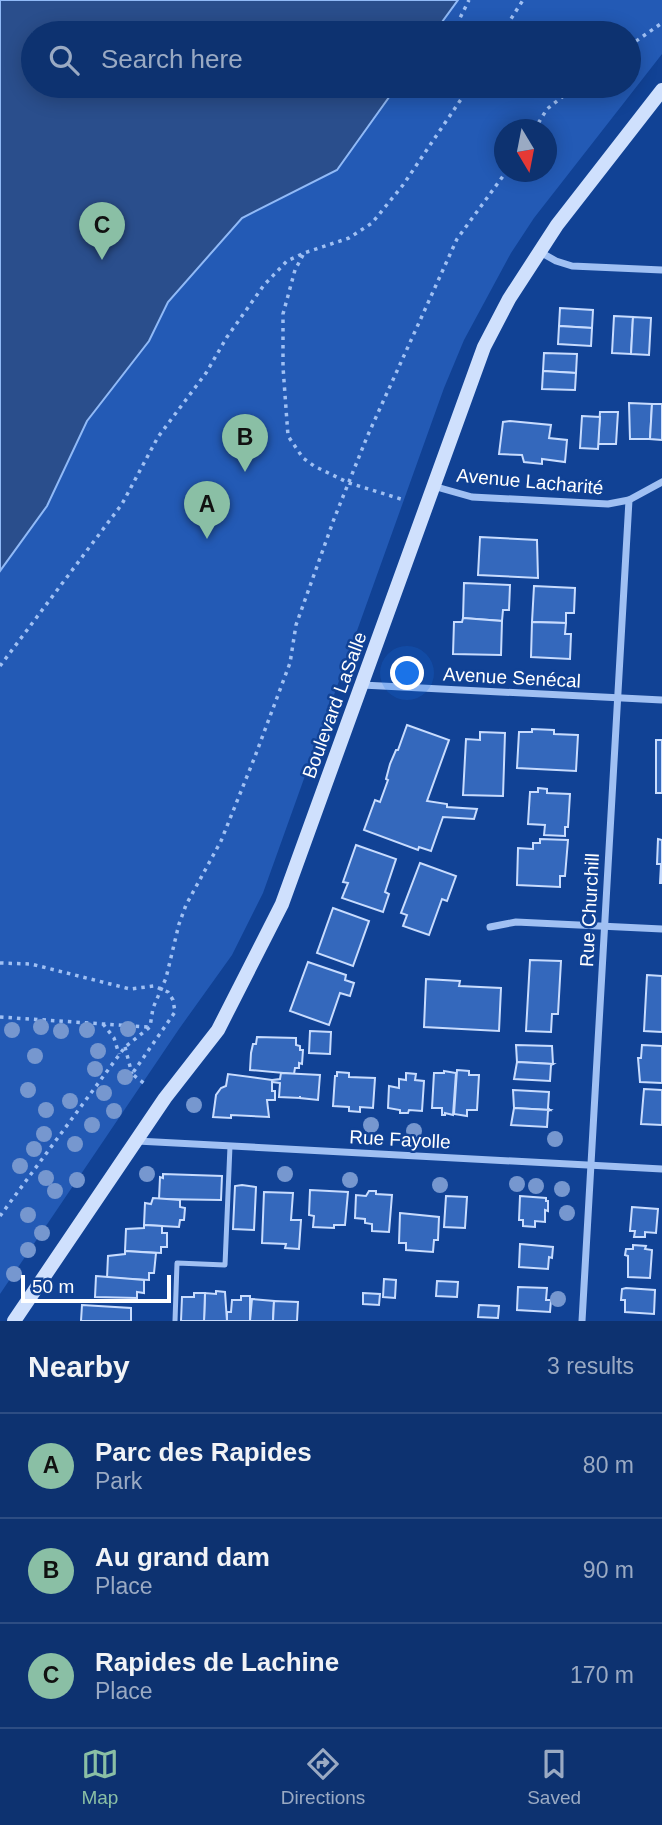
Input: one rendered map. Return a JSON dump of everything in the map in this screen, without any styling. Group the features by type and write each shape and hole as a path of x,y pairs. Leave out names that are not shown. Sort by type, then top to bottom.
{"main road":[{"name":"Boulevard LaSalle","path":"14,1321 165,1098 218,1030 263,946 282,904 484,346 509,299 557,225 662,90"}],"street":[{"path":"540,252 572,266 662,270"},
{"name":"Avenue Lacharité","path":"433,486 472,497 596,504 620,503 662,482"},
{"name":"Rue Churchill","path":"582,1321 629,500"},
{"name":"Avenue Senécal","path":"362,685 662,700"},
{"path":"490,927 516,922 662,929"},
{"name":"Rue Fayolle","path":"136,1141 662,1169"}],"lane":[{"path":"175,1321 177,1263 225,1265 230,1146"}],"path":[{"path":"458,21 468,0"},
{"path":"510,21 523,0"},
{"path":"641,38 662,23"},
{"path":"0,666 122,504 158,437 206,373 264,285 287,261 349,238 372,223 403,185 462,98"},
{"path":"541,119 547,109 561,98"},
{"path":"0,1216 125,1047 150,1027 153,1008 162,988 186,905 232,815 290,663 296,625 367,437 457,239 499,182"},
{"path":"304,253 295,270 284,314 283,367 288,436 303,458 349,482 404,500"},
{"path":"0,963 30,964 130,989 146,985 168,992 173,1000 174,1012 132,1074"},
{"path":"0,1017 150,1027"},
{"path":"102,1023 114,1038 119,1055"},
{"path":"125,1047 132,1074 145,1084"}],"shaded area":[{"path":"0,0 662,0 662,54 641,81 641,21 21,21 21,98 628,98 534,218 511,253 464,340 444,388 263,893 232,955 0,1294"},
{"path":"0,0 458,0 443,21 21,21 21,98 388,98 337,170 242,218 168,302 149,341 87,421 47,506 0,571"}],"building":[{"path":"560,308 593,310 592,328 559,326"},
{"path":"614,316 633,317 631,354 612,353"},
{"path":"633,317 651,318 649,355 631,354"},
{"path":"559,326 592,328 591,346 558,344"},
{"path":"544,353 577,354 576,373 543,371"},
{"path":"543,371 576,373 575,390 542,389"},
{"path":"629,403 652,404 650,439 630,439"},
{"path":"652,404 662,404 662,440 650,439"},
{"path":"600,412 618,412 616,444 598,444"},
{"path":"582,416 600,417 598,449 580,448"},
{"path":"503,422 551,425 549,438 567,440 565,462 542,459 542,464 524,462 522,455 499,454"},
{"path":"480,537 537,540 538,578 478,575"},
{"path":"464,583 510,585 509,610 503,610 502,621 463,618"},
{"path":"534,586 575,588 574,613 566,613 566,623 532,622"},
{"path":"463,618 502,621 501,655 453,654 454,622 462,622"},
{"path":"532,622 566,623 565,634 571,634 570,659 531,657"},
{"path":"407,725 449,740 427,801 447,804 447,807 477,809 474,819 443,817 431,851 419,847 418,850 364,830 375,800 380,802 388,780 386,779 390,764"},
{"path":"532,729 554,730 554,734 578,735 576,771 517,768 519,732 532,732"},
{"path":"480,732 505,733 503,796 463,795 466,739 480,740"},
{"path":"656,740 662,740 662,793 656,793"},
{"path":"538,788 547,789 547,793 570,794 565,836 544,835 545,825 528,824 530,792 538,792"},
{"path":"540,839 568,840 565,876 560,876 560,887 517,885 518,848 533,849 533,843 540,843"},
{"path":"658,839 662,840 662,883 661,864 657,864"},
{"path":"356,845 396,859 385,892 389,894 383,912 342,898 348,883 343,882"},
{"path":"420,863 456,876 447,901 442,899 429,935 403,926 407,915 401,913"},
{"path":"333,908 369,921 353,966 317,953"},
{"path":"530,960 561,961 558,1014 552,1014 551,1032 526,1031"},
{"path":"308,962 346,975 345,980 354,983 350,996 340,993 329,1025 290,1011"},
{"path":"647,975 662,976 662,1032 644,1031"},
{"path":"426,979 460,981 459,986 501,988 499,1031 424,1027"},
{"path":"310,1031 331,1032 330,1054 309,1053"},
{"path":"257,1037 296,1038 296,1045 303,1050 302,1064 299,1063 299,1068 295,1068 294,1074 250,1070 251,1053"},
{"path":"516,1045 552,1046 553,1064 517,1062"},
{"path":"642,1045 662,1046 662,1083 640,1082 638,1058 641,1058"},
{"path":"517,1062 553,1064 550,1081 514,1079"},
{"path":"457,1070 469,1071 469,1075 479,1075 477,1110 467,1110 467,1116 454,1114"},
{"path":"337,1072 349,1073 349,1077 375,1078 373,1108 360,1107 360,1112 349,1111 349,1107 333,1106"},
{"path":"281,1073 320,1075 318,1100 279,1097 280,1083 272,1082 275,1100 267,1100 269,1117 213,1117 216,1095 226,1086 228,1074 272,1080 280,1079"},
{"path":"406,1073 416,1074 415,1080 424,1081 422,1111 409,1110 408,1113 400,1113 400,1110 388,1108 389,1086 399,1088 399,1079 406,1080"},
{"path":"434,1073 456,1073 453,1115 442,1115 442,1108 432,1108"},
{"path":"644,1089 662,1090 662,1125 641,1124"},
{"path":"513,1090 549,1092 550,1110 514,1108"},
{"path":"514,1108 550,1110 547,1127 511,1125"},
{"path":"163,1174 222,1176 221,1200 159,1199 160,1177 163,1178"},
{"path":"235,1186 256,1187 254,1230 233,1229"},
{"path":"310,1190 348,1192 345,1225 334,1225 334,1228 313,1227 314,1216 309,1215"},
{"path":"369,1191 392,1195 389,1232 372,1231 372,1224 365,1223 365,1219 355,1218 356,1195 366,1196"},
{"path":"264,1192 293,1193 291,1220 301,1220 299,1249 285,1248 286,1244 262,1243"},
{"path":"446,1196 467,1197 465,1228 444,1227"},
{"path":"520,1196 546,1198 548,1211 545,1210 545,1222 535,1221 535,1227 523,1226 523,1220 519,1220"},
{"path":"153,1198 180,1200 180,1207 185,1208 184,1220 180,1220 179,1227 144,1225 145,1203 151,1204"},
{"path":"632,1207 658,1209 656,1233 645,1232 645,1237 634,1237 635,1231 630,1231"},
{"path":"400,1213 439,1217 438,1240 434,1240 433,1252 406,1250 406,1243 399,1243"},
{"path":"144,1225 162,1226 162,1233 167,1233 167,1247 161,1247 161,1253 125,1251 126,1229 144,1228"},
{"path":"520,1244 553,1247 548,1269 519,1267"},
{"path":"633,1245 646,1246 645,1249 652,1250 650,1278 628,1277 628,1256 625,1255 626,1249 633,1249"},
{"path":"125,1251 156,1253 154,1273 149,1273 149,1280 107,1278 108,1256 125,1254"},
{"path":"96,1276 144,1280 144,1293 137,1292 137,1298 95,1297"},
{"path":"384,1279 396,1280 395,1298 383,1297"},
{"path":"437,1281 458,1282 457,1297 436,1296"},
{"path":"518,1287 547,1288 546,1300 551,1300 550,1312 517,1310"},
{"path":"622,1289 655,1290 654,1314 625,1312 625,1300 621,1300"},
{"path":"216,1291 225,1292 227,1321 204,1321 205,1293 216,1294"},
{"path":"194,1293 205,1293 204,1321 181,1321 182,1297 194,1297"},
{"path":"363,1293 380,1294 379,1305 363,1304"},
{"path":"241,1296 250,1296 250,1321 227,1321 232,1300 241,1300"},
{"path":"252,1299 274,1301 273,1321 250,1321"},
{"path":"274,1301 298,1302 297,1321 273,1321"},
{"path":"82,1305 131,1308 131,1321 81,1321"},
{"path":"479,1305 499,1306 498,1318 478,1317"}],"place":[{"name":"Rapides de Lachine","path":"102,260"},
{"name":"Au grand dam","path":"245,472"},
{"name":"Parc des Rapides","path":"207,539"}]}
